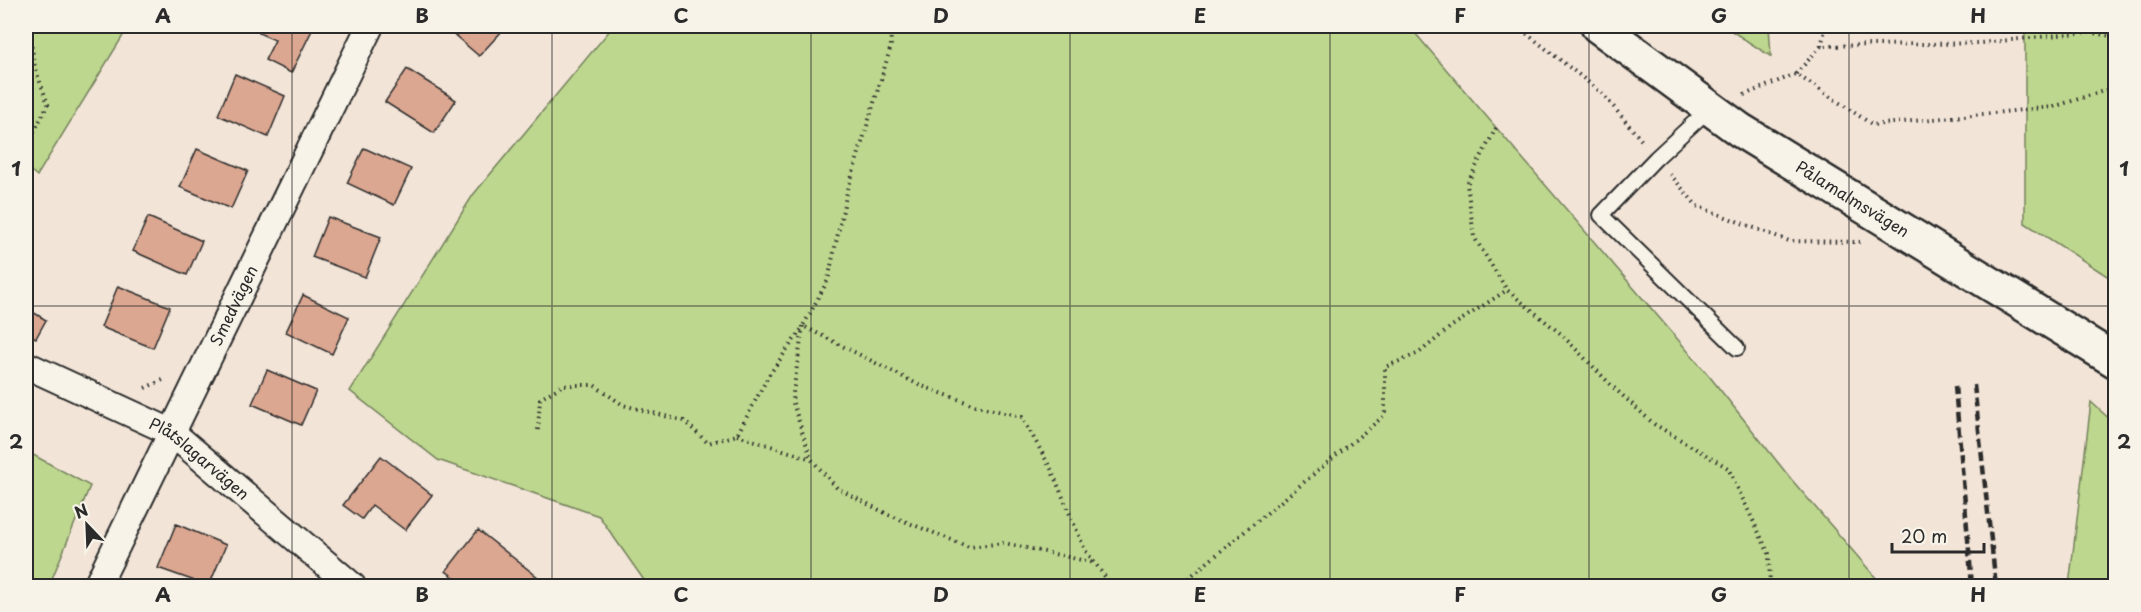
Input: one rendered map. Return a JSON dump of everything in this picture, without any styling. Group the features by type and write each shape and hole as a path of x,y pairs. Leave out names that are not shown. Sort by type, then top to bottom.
{"street":[{"name":"Smedvägen","path":"97,586 370,26"},
{"name":"Pålamalmsvägen","path":"1598,26 1740,130 2115,361"},
{"name":"Plåtslagarvägen","path":"26,365 171,432 352,586"}],"lane":[{"path":"1710,108 1656,158 1601,215 1737,348"}],"path":[{"path":"26,148 48,104 35,68 29,29 32,26"},
{"path":"737,435 769,375 803,326 828,280 846,196 891,46 890,26"},
{"path":"1517,26 1602,93 1697,206 1790,241 1872,243"},
{"path":"1710,108 1796,74 1821,46 1826,26"},
{"path":"1821,46 1981,43 2088,32 2115,37"},
{"path":"1796,74 1873,124 2053,107 2115,87"},
{"path":"1496,128 1467,184 1474,237 1507,290 1561,334 1654,424 1728,468 1769,554 1770,586"},
{"path":"1179,586 1385,415 1385,367 1419,353 1452,326 1507,290"},
{"path":"803,326 792,400 811,459 837,488 889,515 969,547 1004,543 1095,563"},
{"path":"803,326 919,385 977,406 1022,417 1051,469 1085,550 1112,586"},
{"path":"138,387 148,389 168,378 176,367 198,376"},
{"path":"538,430 540,399 563,385 594,385 622,405 684,421 708,444 737,435 811,459"}],"green space":[{"path":"26,26 129,26 37,176 26,167"},
{"path":"619,26 1409,26 1710,377 1791,479 1883,586 648,586 599,516 438,460 350,391 473,195 610,30"},
{"path":"1724,26 1769,26 1771,56 1770,56"},
{"path":"2025,26 2115,26 2115,281 2025,223"},
{"path":"2091,402 2115,424 2115,586 2069,586"},
{"path":"26,451 90,486 49,586 26,586"}],"building":[{"path":"262,26 314,26 291,73 265,60 275,40 259,33"},
{"path":"444,26 498,26 503,30 479,56"},
{"path":"407,69 456,100 434,133 385,102"},
{"path":"235,74 285,96 268,137 218,115"},
{"path":"364,148 411,169 394,205 347,183"},
{"path":"197,149 248,171 231,209 180,187"},
{"path":"148,217 202,241 187,275 133,251"},
{"path":"328,217 381,237 365,277 312,257"},
{"path":"118,286 170,307 153,348 101,327"},
{"path":"303,295 349,317 332,354 286,332"},
{"path":"26,308 46,320 36,338 26,333"},
{"path":"267,370 316,391 301,425 252,404"},
{"path":"381,456 432,495 405,530 372,505 362,519 343,505"},
{"path":"176,524 226,545 209,586 158,568"},
{"path":"478,530 544,582 541,586 465,586 446,571"}],"railway":[{"path":"1974,385 1996,586"},
{"path":"1955,386 1972,586"}]}
